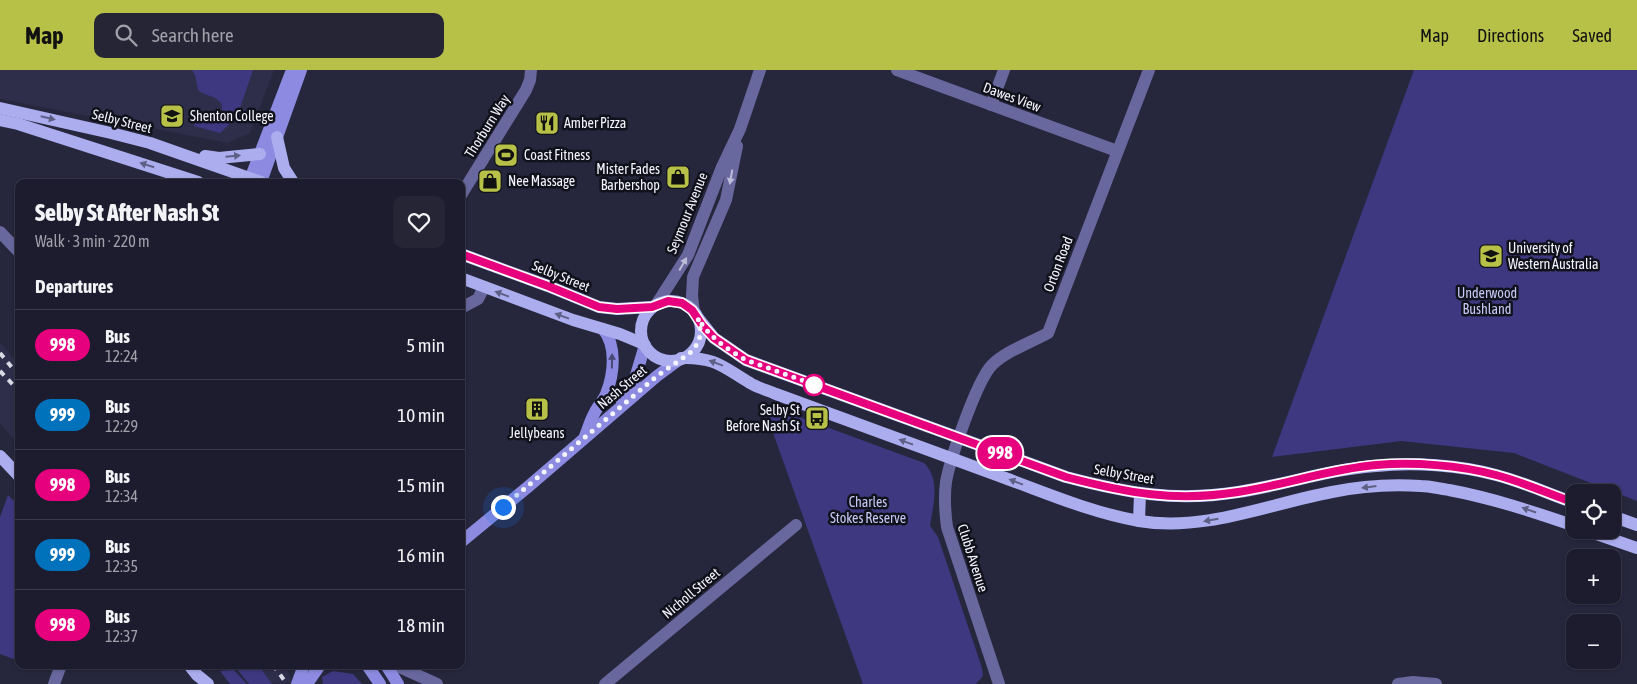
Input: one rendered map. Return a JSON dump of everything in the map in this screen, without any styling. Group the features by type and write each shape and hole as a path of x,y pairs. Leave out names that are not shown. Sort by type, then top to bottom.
{"main road":[{"path":"256,179 260,154 292,70"},
{"path":"257,179 277,137 301,70"},
{"name":"Selby Street","path":"0,108 111,133 172,150 248,179"},
{"path":"0,120 18,124 189,179"},
{"path":"277,137 284,168 291,179"},
{"path":"172,150 219,158 260,154"},
{"name":"Selby Street","path":"465,255 599,307 617,309 654,306"},
{"path":"465,280 574,320 624,335 644,345"},
{"path":"680,359 690,353 698,343 700,329 696,315 688,306 677,301 668,301 654,306 644,316 642,325 641,334 644,345 649,352 659,358 669,360 698,358 716,363 729,368 754,385 951,459 1062,500 1139,521 1164,523 1198,522 1230,517 1334,491 1379,486 1422,486 1463,493 1524,508 1566,523"},
{"name":"Selby Street","path":"696,315 714,338 746,360 1066,477 1111,489 1140,494 1202,496 1239,492 1330,472 1376,466 1408,465 1440,466 1496,475 1566,500"},
{"path":"584,439 594,413 607,392 611,379 612,345 609,336 603,329"},
{"name":"Nash Street","path":"584,439 631,387 636,376 644,345"},
{"name":"Nash Street","path":"465,539 657,376 680,359"},
{"path":"0,456 15,472"},
{"path":"1139,521 1140,494"},
{"path":"1621,519 1637,525"},
{"path":"1611,539 1637,548"},
{"path":"297,684 303,669"},
{"path":"306,684 317,669"},
{"path":"369,669 380,684"},
{"path":"389,669 398,684"},
{"path":"195,675 208,684"}],"street":[{"name":"Thorburn Way","path":"465,189 526,90 532,70"},
{"name":"Seymour Avenue","path":"654,306 688,255 722,167 740,129 760,70"},
{"name":"Dawes View","path":"898,70 1117,151"},
{"path":"991,105 1004,70"},
{"name":"Orton Road","path":"960,438 976,393 989,368 1002,357 1048,333 1149,70"},
{"name":"Seymour Avenue","path":"696,315 692,296 694,277 726,200 740,129"},
{"path":"0,232 15,248"},
{"path":"465,306 478,299 484,287"},
{"name":"Clubb Avenue","path":"960,438 951,459 945,492 947,527 999,684"},
{"name":"Nicholl Street","path":"605,684 796,526"},
{"path":"54,684 60,669"},
{"path":"404,669 437,684"},
{"path":"1398,684 1414,682 1434,684"}],"shaded area":[{"name":"Shenton College","path":"0,70 274,70 250,133 228,143 0,99"},
{"path":"0,342 15,360 15,440 0,424"},
{"path":"237,669 287,669 292,683 249,684"}],"green space":[{"path":"192,70 253,70 240,108 250,112 244,119 233,121 220,133 194,126 198,118 210,122 217,121 222,114 222,107 218,100 198,90"},
{"name":"Underwood Bushland","path":"1414,70 1637,70 1637,501 1621,495 1621,484 1593,484 1514,453 1401,441 1272,457"},
{"name":"Charles Stokes Reserve","path":"775,408 924,463 933,477 934,485 934,501 930,526 938,537 982,668 983,676 976,684 863,684 767,416"},
{"path":"8,495 15,502 15,660 0,654 0,517"},
{"path":"237,669 261,669 272,684 249,684"},
{"path":"234,670 247,684 230,684 220,671"},
{"path":"333,671 353,674 362,684 323,684 322,677"}],"railway":[{"path":"0,353 15,371"},
{"path":"0,371 15,387"},
{"path":"276,669 287,684"}],"bus line":[{"name":"998","path":"465,255 599,307 617,309 652,307 668,301 681,302 695,313 702,325 714,338 746,360 1066,477 1111,489 1140,494 1202,496 1239,492 1330,472 1376,466 1408,465 1440,466 1496,475 1566,500"}],"place":[{"name":"Shenton College","path":"172,116"},
{"name":"Amber Pizza","path":"547,123"},
{"name":"Coast Fitness","path":"506,155"},
{"name":"Mister Fades Barbershop","path":"678,177"},
{"name":"Nee Massage","path":"490,181"},
{"name":"University of Western Australia","path":"1491,256"},
{"name":"Jellybeans","path":"537,409"},
{"name":"Selby St Before Nash St","path":"817,418"}],"route":[{"path":"503,507 657,376 690,353 698,343 700,336 698,318 714,338 746,360 814,385"}]}
